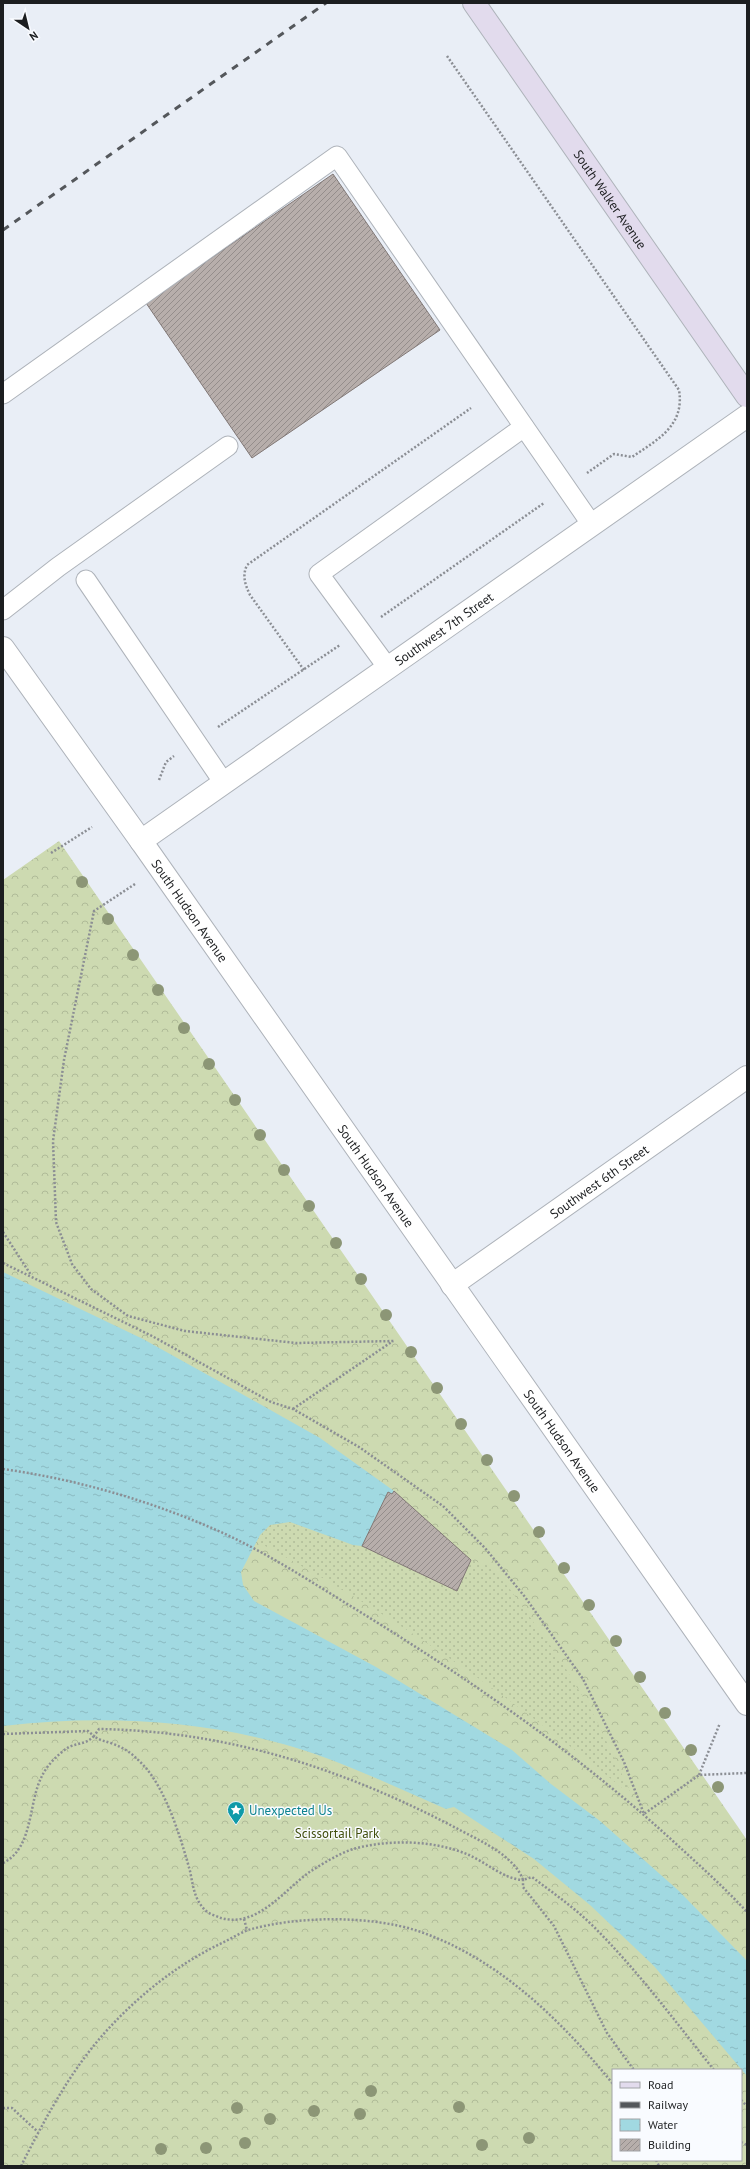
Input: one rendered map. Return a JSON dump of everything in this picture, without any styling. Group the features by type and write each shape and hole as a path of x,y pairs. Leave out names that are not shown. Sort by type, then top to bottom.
{"main road":[{"name":"South Walker Avenue","path":"474,3 747,396"}],"street":[{"name":"Southwest 7th Street","path":"141,841 747,416"},
{"name":"South Hudson Avenue","path":"3,648 141,841 747,1704"},
{"name":"Southwest 6th Street","path":"452,1285 747,1077"}],"lane":[{"path":"3,394 337,156 592,525"},
{"path":"388,668 318,574 524,427"},
{"path":"3,610 58,567 228,446"},
{"path":"86,580 224,783"}],"path":[{"path":"447,56 678,390 681,402 675,421 659,438 632,457 614,454 582,477"},
{"path":"304,670 250,595 243,573 247,565 471,408"},
{"path":"376,621 548,500"},
{"path":"159,780 166,762 345,642"},
{"path":"50,852 92,827"},
{"path":"135,884 94,911 64,1060 53,1141 56,1222 72,1264 91,1289 128,1316 185,1331 296,1343 394,1341 293,1409"},
{"path":"3,1232 32,1276"},
{"path":"3,1263 32,1276 124,1323 271,1402 293,1409 359,1447 443,1506 485,1548 525,1597 583,1679 624,1762 644,1814"},
{"path":"124,1323 128,1316"},
{"path":"3,1469 109,1490 208,1526 281,1564 405,1640 515,1712 644,1814 716,1880 747,1912"},
{"path":"644,1814 699,1775 720,1723"},
{"path":"3,1863 10,1860 23,1842 42,1776 53,1761 69,1747 90,1741 99,1729 140,1730 209,1738 288,1757 352,1779 442,1821 500,1853 519,1869 523,1880 523,1887 554,1926 607,2033 633,2069"},
{"path":"3,1734 88,1730 100,1740 115,1744 131,1753 155,1781 168,1806 190,1871 194,1894 205,1910 230,1920 244,1919 272,1904 308,1874 330,1860 353,1850 386,1843 442,1847 468,1855 513,1879 523,1880 532,1877 594,1927 654,1993 713,2069"},
{"path":"699,1775 747,1773"},
{"path":"20,2166 68,2080 101,2037 170,1973 212,1948 247,1930 302,1922 342,1918 417,1930 456,1947 491,1967 522,1989 558,2021 588,2052 612,2083"},
{"path":"244,1919 247,1930"},
{"path":"3,2108 12,2108 38,2132"}],"green space":[{"name":"Scissortail Park","path":"59,841 747,1840 747,2166 3,2166 3,880"},
{"path":"290,1522 353,1545 362,1546 457,1591 471,1560 489,1566 509,1588 560,1659 595,1717 632,1796 588,1760 451,1659 355,1597 256,1541 270,1525"}],"water":[{"path":"3,1272 143,1339 233,1389 320,1438 394,1491 392,1494 388,1492 362,1546 353,1545 290,1522 270,1525 260,1535 241,1572 243,1585 254,1601 376,1667 512,1750 551,1784 600,1821 679,1891 747,1961 747,2076 654,1966 590,1905 534,1859 454,1807 446,1809 365,1773 315,1754 278,1743 239,1734 200,1727 121,1721 42,1722 3,1726"}],"building":[{"path":"333,174 440,330 252,458 146,303"},
{"path":"394,1491 471,1560 457,1591 362,1546 388,1492 392,1494"}],"railway":[{"path":"3,230 326,3"}],"place":[{"name":"Unexpected Us","path":"236,1825"}]}
